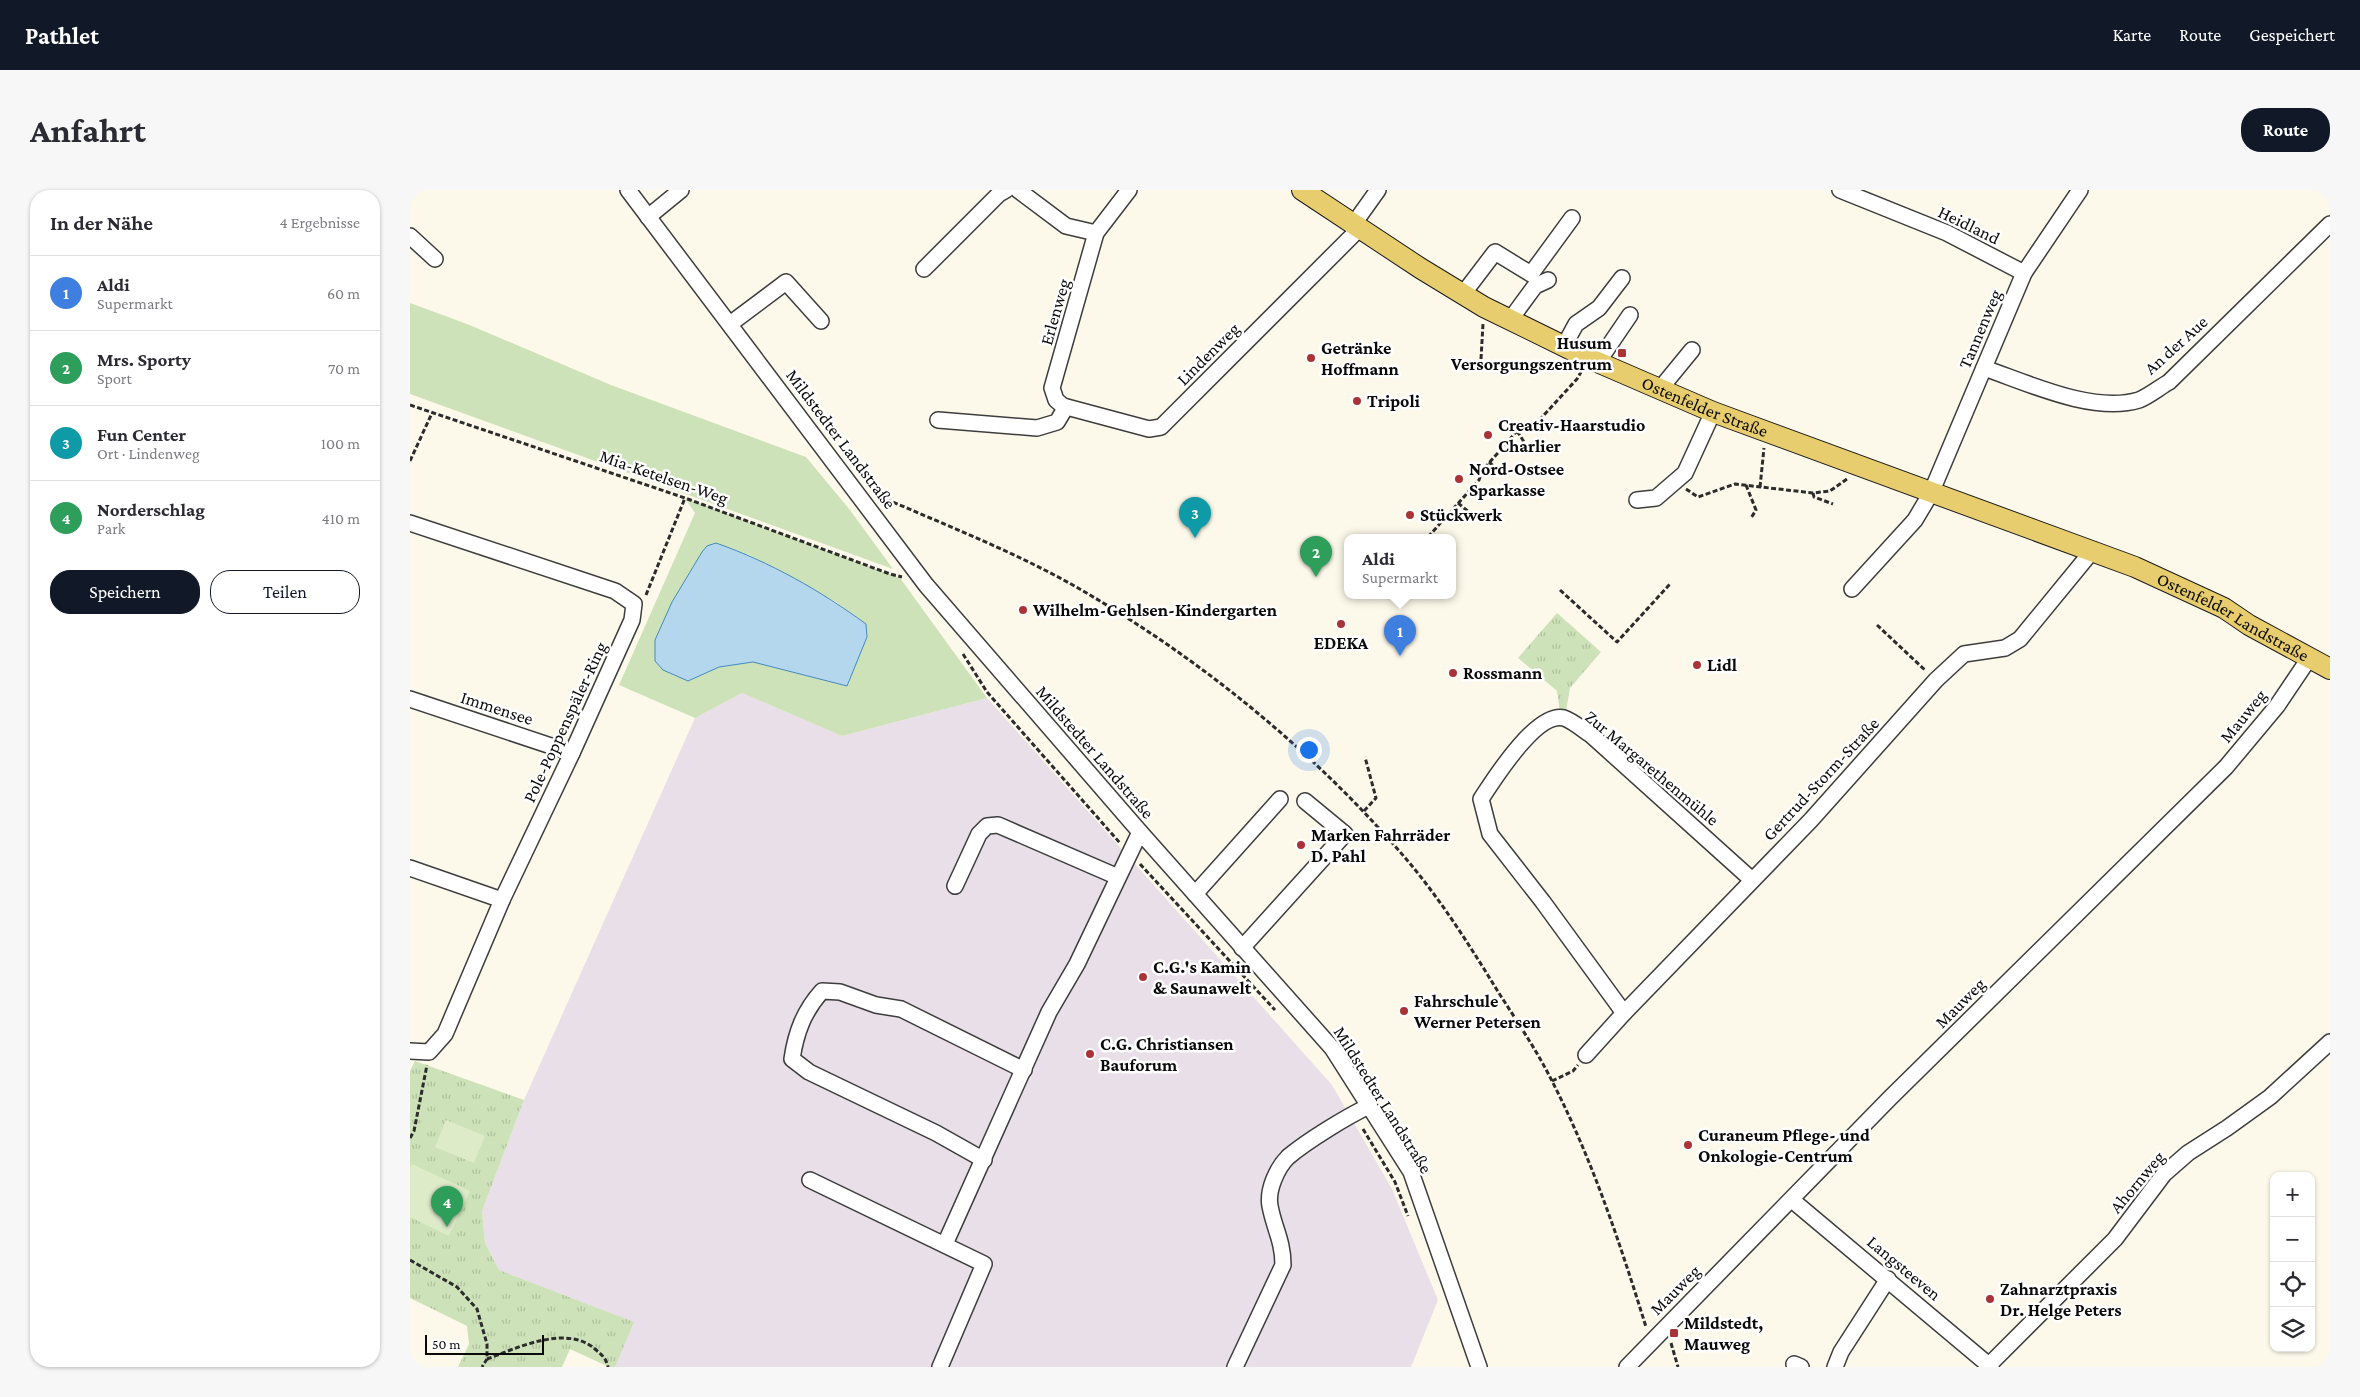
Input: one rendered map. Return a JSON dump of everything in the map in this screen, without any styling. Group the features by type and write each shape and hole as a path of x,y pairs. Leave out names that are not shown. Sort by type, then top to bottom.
{"main road":[{"name":"Ostenfelder Straße","path":"1302,190 1356,227 1484,307 1593,360 1713,412 2094,550 2135,567"},
{"name":"Ostenfelder Landstraße","path":"2135,567 2224,608 2249,625 2330,669"}],"street":[{"name":"Mildstedter Landstraße","path":"628,190 926,585 1194,894 1332,1048 1411,1172 1479,1367"},
{"path":"648,217 681,190"},
{"path":"924,269 999,194 1006,190"},
{"path":"1018,190 1066,226 1096,233"},
{"name":"Erlenweg","path":"1061,403 1052,388 1096,233 1129,190"},
{"name":"Lindenweg","path":"1061,403 1149,429 1161,427 1356,227 1378,190"},
{"name":"Heidland","path":"1840,190 1866,194 2024,273"},
{"name":"Tannenweg","path":"1852,590 1915,520 1932,492 2024,273 2080,190"},
{"path":"1463,294 1495,252 1531,274 1572,218"},
{"name":"An der Aue","path":"1984,368 2076,399 2111,404 2140,400 2169,382 2330,224"},
{"path":"410,236 436,260"},
{"path":"1564,346 1576,324 1599,308 1622,278"},
{"path":"1510,320 1535,286 1548,280"},
{"path":"730,324 786,282 821,321"},
{"path":"1593,360 1630,315"},
{"path":"1660,389 1692,350"},
{"path":"938,420 1037,428 1057,422 1061,403"},
{"path":"1636,500 1656,498 1685,473 1713,412"},
{"path":"410,523 615,591 634,604"},
{"name":"Gertrud-Storm-Straße","path":"1586,1056 1624,1013 1811,820 1936,680 1964,654 2005,648 2020,639 2094,550"},
{"name":"Pole-Poppenspäler-Ring","path":"430,1052 445,1034 502,900 632,620 634,604"},
{"name":"Mauweg","path":"1627,1367 1890,1098 2226,766 2277,706 2310,657"},
{"name":"Immensee","path":"410,699 572,752"},
{"name":"Zur Margarethenmühle","path":"1624,1013 1544,902 1490,834 1481,800 1517,751 1540,725 1551,718 1564,718 1591,735 1752,880"},
{"path":"1194,894 1280,799"},
{"path":"1242,948 1345,834 1305,801"},
{"path":"955,886 979,834 987,826 998,825 1118,877"},
{"path":"945,1244 1049,1012 1076,964 1140,832"},
{"path":"410,868 502,900"},
{"path":"984,1160 936,1133 809,1072 792,1059 796,1036 810,1005 822,991 840,992 876,1005 901,1009 1024,1070"},
{"name":"Ahornweg","path":"1990,1366 2115,1239 2164,1174 2188,1152 2227,1128 2270,1097 2330,1042"},
{"path":"410,1051 430,1052"},
{"path":"1235,1367 1283,1265 1283,1247 1269,1204 1272,1182 1287,1158 1354,1113 1369,1106"},
{"path":"810,1180 984,1264 940,1367"},
{"name":"Langsteeven","path":"1792,1200 1990,1366"},
{"path":"1835,1367 1841,1352 1888,1279"}],"path":[{"path":"1481,359 1484,307"},
{"path":"1431,534 1479,480 1482,471 1516,431 1532,428 1593,360"},
{"name":"Mia-Ketelsen-Weg","path":"410,405 685,498 900,578 906,574"},
{"path":"410,461 432,413"},
{"path":"1516,431 1528,448"},
{"path":"1760,487 1764,448"},
{"path":"1489,462 1504,475"},
{"path":"1676,481 1698,497 1735,484 1813,493 1830,491 1847,479"},
{"path":"1746,485 1756,510 1751,518"},
{"path":"1813,493 1814,497 1833,504"},
{"path":"634,604 646,595 685,498"},
{"path":"1458,502 1470,513"},
{"path":"1560,590 1617,642 1670,584"},
{"path":"1877,625 1927,672"},
{"path":"961,650 987,692 1129,853 1276,1010"},
{"path":"1364,811 1376,798 1365,756"},
{"path":"410,1138 414,1131 430,1052"},
{"path":"1552,1081 1573,1071 1586,1056"},
{"path":"1354,1113 1395,1182 1409,1218"},
{"path":"410,1260 458,1287 477,1309 487,1344 488,1359"},
{"path":"1666,1325 1678,1367"},
{"path":"482,1367 488,1359 527,1345 562,1338 592,1346 606,1359 608,1367"}],"shaded area":[{"path":"742,693 842,736 987,698 1332,1085 1392,1189 1438,1300 1411,1367 615,1367 633,1322 499,1270 485,1243 482,1211 524,1100 695,718"}],"green space":[{"path":"410,303 467,324 611,385 806,457 850,510 893,569 410,394"},
{"path":"685,498 900,578 987,698 842,736 742,693 695,718 619,685 695,513","holes":["747,554 836,602 866,624 867,637 857,658 789,669 753,662 719,667"]},
{"path":"1557,613 1601,652 1570,688 1566,711 1560,712 1557,691 1518,658"},
{"path":"415,1061 524,1100 482,1211 485,1243 499,1270 634,1322 615,1367 609,1367 570,1349 562,1367 458,1367 469,1344 467,1326 410,1298 410,1071"},
{"path":"446,1120 485,1136 474,1163 435,1147"},
{"path":"412,1164 470,1191 449,1236 410,1217 410,1168"}],"water":[{"path":"716,543 756,559 794,578 866,624 867,637 847,686 753,662 719,667 688,681 663,670 655,661 655,640 672,602 702,552 707,546"}],"place":[{"name":"Husum Versorgungszentrum","path":"1622,353"},
{"name":"Getränke Hoffmann","path":"1311,358"},
{"name":"Tripoli","path":"1357,401"},
{"name":"Creativ-Haarstudio Charlier","path":"1488,435"},
{"name":"Nord-Ostsee Sparkasse","path":"1459,479"},
{"name":"Stückwerk","path":"1410,515"},
{"name":"Fun Center","path":"1195,538"},
{"name":"Mrs. Sporty","path":"1316,577"},
{"name":"Wilhelm-Gehlsen-Kindergarten","path":"1023,610"},
{"name":"EDEKA","path":"1341,624"},
{"name":"Aldi","path":"1400,656"},
{"name":"Lidl","path":"1697,665"},
{"name":"Rossmann","path":"1453,673"},
{"name":"Marken Fahrräder D. Pahl","path":"1301,845"},
{"name":"C.G.'s Kamin & Saunawelt","path":"1143,977"},
{"name":"Fahrschule Werner Petersen","path":"1404,1011"},
{"name":"C.G. Christiansen Bauforum","path":"1090,1054"},
{"name":"Curaneum Pflege- und Onkologie-Centrum","path":"1688,1145"},
{"name":"Norderschlag","path":"447,1227"},
{"name":"Zahnarztpraxis Dr. Helge Peters","path":"1990,1299"},
{"name":"Mildstedt, Mauweg","path":"1674,1333"}]}
